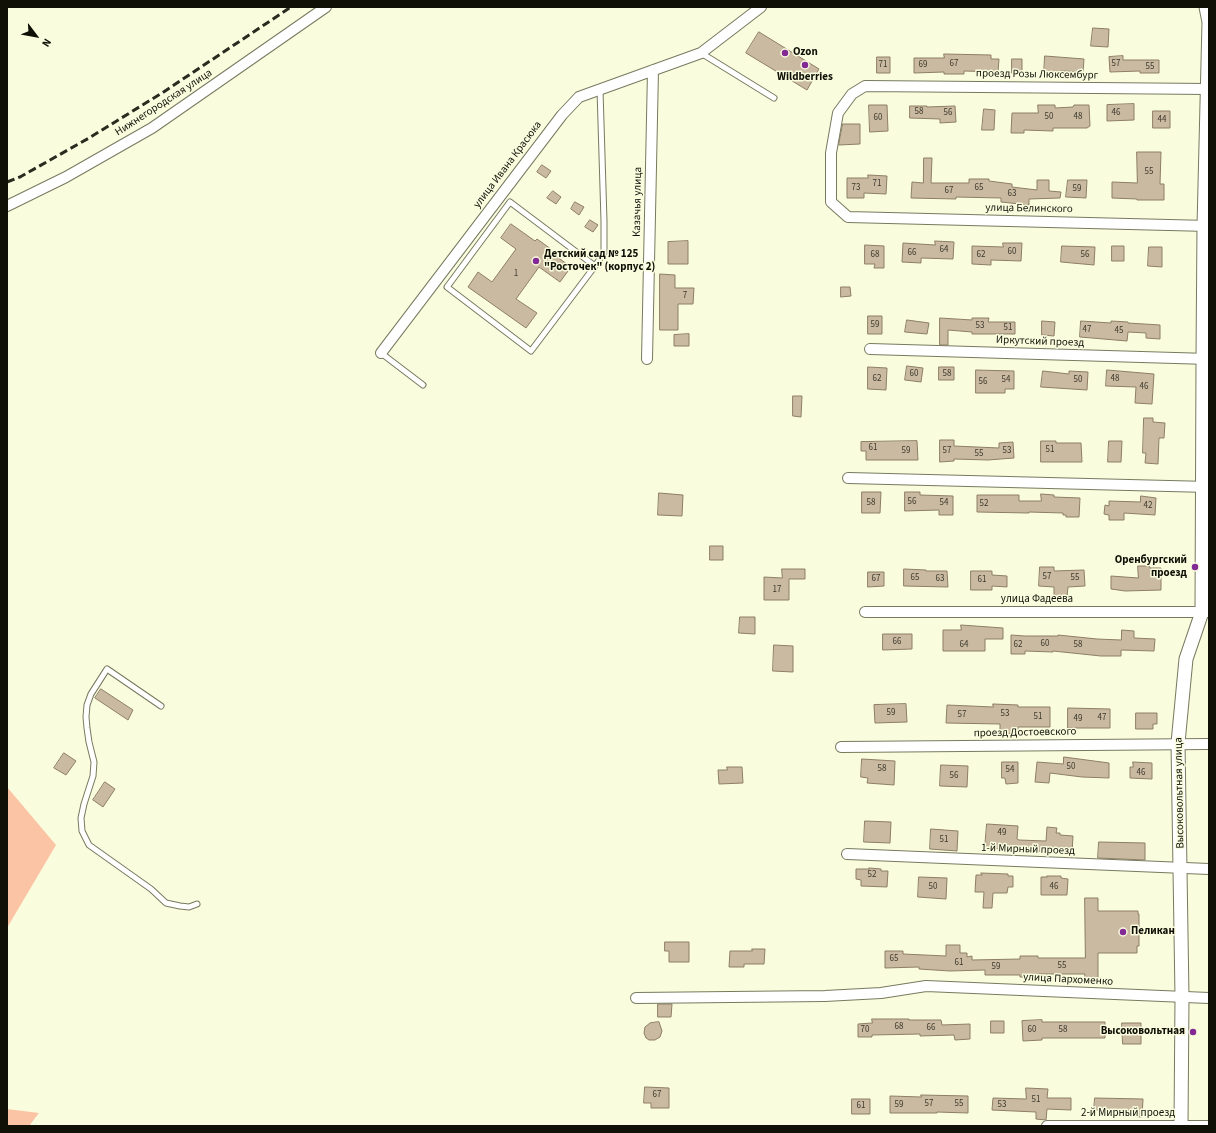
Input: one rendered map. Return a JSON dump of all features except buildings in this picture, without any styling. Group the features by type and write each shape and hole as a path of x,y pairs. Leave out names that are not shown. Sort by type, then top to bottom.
{"street":[{"name":"Нижнегородская улица","path":"7,206 66,177 152,128 326,7"},
{"name":"улица Ивана Красюка","path":"381,353 562,114 579,97 701,53 761,7"},
{"name":"Высоковольтная улица","path":"1181,1126 1181,868 1178,743 1186,659 1206,612 1206,359 1209,22 1206,7"},
{"name":"Казачья улица","path":"647,359 654,70"},
{"name":"проезд Розы Люксембург","path":"848,217 830,202 831,153 838,114 852,94 865,86 1208,89"},
{"name":"улица Белинского","path":"848,217 1207,226"},
{"name":"Иркутский проезд","path":"870,349 1206,359"},
{"path":"848,478 1206,487"},
{"name":"улица Фадеева","path":"864,612 1206,612"},
{"name":"проезд Достоевского","path":"841,747 1178,743 1209,744"},
{"name":"1-й Мирный проезд","path":"847,854 1209,869"},
{"name":"улица Пархоменко","path":"636,998 825,996 881,993 926,986 1209,998"},
{"name":"2-й Мирный проезд","path":"1047,1126 1209,1126"}],"lane":[{"path":"701,53 774,98"},
{"path":"595,266 510,202 447,287 531,351 595,266 604,253 600,90"},
{"path":"381,353 423,385"},
{"path":"161,706 107,670 91,694 87,705 86,728 88,742 94,762 93,776 81,818 82,831 89,845 151,889 166,903 189,907 197,904"}],"shaded area":[{"path":"7,787 56,845 7,928"},
{"path":"7,1109 39,1113 29,1126 7,1126"}],"railway":[{"path":"7,182 20,177 89,138 162,93 291,7"}],"place":[{"name":"Ozon","path":"785,53"},
{"name":"Wildberries","path":"805,65"},
{"name":"Детский сад № 125 \"Росточек\" (корпус 2)","path":"536,261"},
{"name":"Оренбургский проезд","path":"1195,567"},
{"name":"Пеликан","path":"1123,932"},
{"name":"Высоковольтная","path":"1193,1032"}]}
